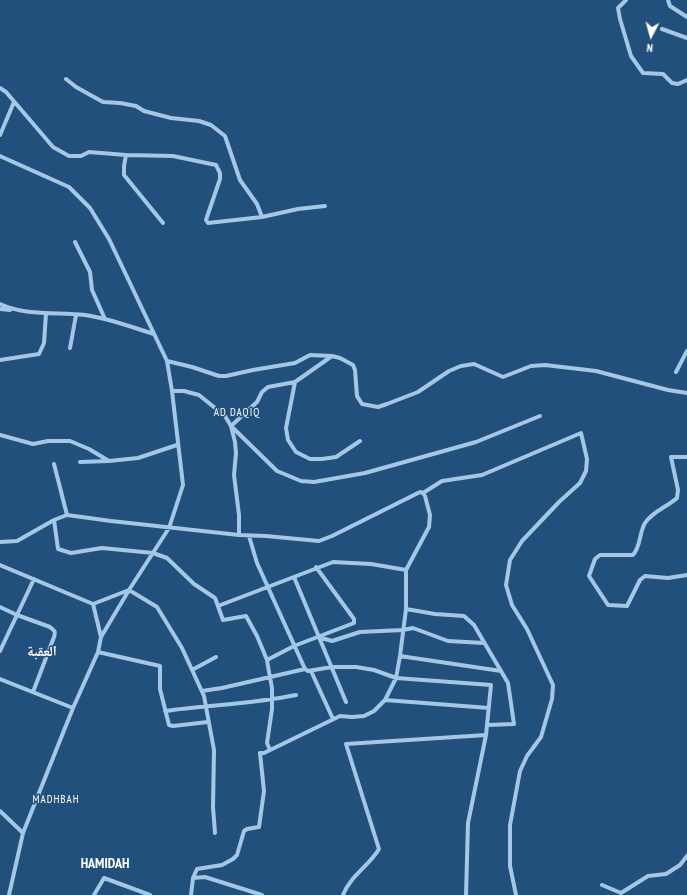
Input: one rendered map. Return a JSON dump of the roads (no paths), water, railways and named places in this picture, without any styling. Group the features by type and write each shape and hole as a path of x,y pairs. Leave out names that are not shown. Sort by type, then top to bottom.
{"street":[{"path":"626,0 618,8 620,19 631,56 643,73 663,74 672,83 678,84 687,80"},
{"path":"668,0 670,6 687,17"},
{"path":"662,29 687,38"},
{"path":"66,79 76,87 103,102 136,106 144,111 171,118 199,121 211,125 225,136 240,180 257,204 262,217"},
{"path":"0,88 6,92 53,147 69,156 81,156 89,152 126,155 173,156 216,165 220,173 220,179 206,220 208,223 262,217 298,209 325,206"},
{"path":"0,135 14,102"},
{"path":"126,155 124,175 163,223"},
{"path":"0,156 69,187 90,208 109,239 167,361 183,485 170,528 129,590 101,637 98,652 73,708 23,833 9,895"},
{"path":"74,242 90,272 92,290 105,319"},
{"path":"0,304 11,310"},
{"path":"0,309 85,315 105,319 154,334"},
{"path":"0,360 39,354 44,343 46,313"},
{"path":"70,348 76,315"},
{"path":"676,372 687,351"},
{"path":"167,361 219,376 226,376 295,363 310,355 332,356 340,358 353,365 355,370 357,396 362,404 378,407 418,392 449,371 461,366 474,364 503,377 531,366 545,365 596,371 668,390 687,393"},
{"path":"231,426 257,402 262,392 268,388 295,382 332,356"},
{"path":"295,382 286,428 288,440 296,452 310,459 336,457 360,441"},
{"path":"172,391 184,391 199,395 225,416 231,426 277,471 301,481 314,482 365,472 476,442 540,416"},
{"path":"231,426 236,453 234,475 239,515 239,535"},
{"path":"0,542 17,541 54,520 67,515 170,528 319,541 420,492 424,493 442,481 482,475 581,433 588,459 586,470 580,483 559,502 522,541 510,560 506,585 512,606 527,629 553,685 552,699 541,737 527,756 520,771 510,825 510,866 516,895"},
{"path":"0,435 33,444 48,441 70,441 89,449 109,461"},
{"path":"80,462 138,458 177,446"},
{"path":"687,457 672,457 678,490 677,498 671,504 650,516 644,525 638,550 633,555 600,555 595,559 589,576 608,605 627,606 640,580 645,576 668,578 687,575"},
{"path":"54,464 67,515"},
{"path":"191,895 193,878 197,868 222,865 233,859 237,855 244,831 259,827 264,791 260,753 264,753 340,716 352,717 370,713 385,700 396,678 400,656 406,609 406,570 429,527 430,515 424,493"},
{"path":"54,520 58,549 71,553 102,548 153,553 167,558 194,584 215,598 223,620 246,616 257,636 267,660 270,676 272,700 271,722 267,743 270,750"},
{"path":"249,536 257,563 294,646 305,669 308,672 332,667 356,666 374,670 396,678 488,684 491,688 486,736 468,823 466,895"},
{"path":"218,606 333,562 347,562 406,570"},
{"path":"0,565 93,604 129,590"},
{"path":"267,660 294,646 354,623 354,620 316,568"},
{"path":"294,577 346,702"},
{"path":"0,651 2,640 17,615 34,579"},
{"path":"129,590 157,607 182,648 202,691 214,750 213,807 215,833"},
{"path":"93,604 101,637"},
{"path":"0,607 55,630 56,633 33,692"},
{"path":"406,609 435,614 464,616 474,624 508,683 514,724 487,725"},
{"path":"318,636 332,641 360,632 403,630 413,628 448,641 484,643"},
{"path":"98,652 160,666 160,689 169,725 173,726 208,722"},
{"path":"400,656 501,671"},
{"path":"192,670 216,657"},
{"path":"202,691 222,688 305,669"},
{"path":"311,671 333,719"},
{"path":"0,679 73,708"},
{"path":"165,711 205,705 272,700 296,695"},
{"path":"385,700 489,708"},
{"path":"343,895 346,886 375,856 379,849 346,744 486,736"},
{"path":"0,811 23,833"},
{"path":"602,885 620,893 648,876 666,874 680,865 687,856"},
{"path":"193,878 205,877 262,895"},
{"path":"94,895 104,878 150,895"}],"district":[{"name":"AD DAQIQ","path":"237,413"},
{"name":"العقبة","path":"42,652"},
{"name":"MADHBAH","path":"56,800"},
{"name":"HAMIDAH","path":"105,864"}]}
